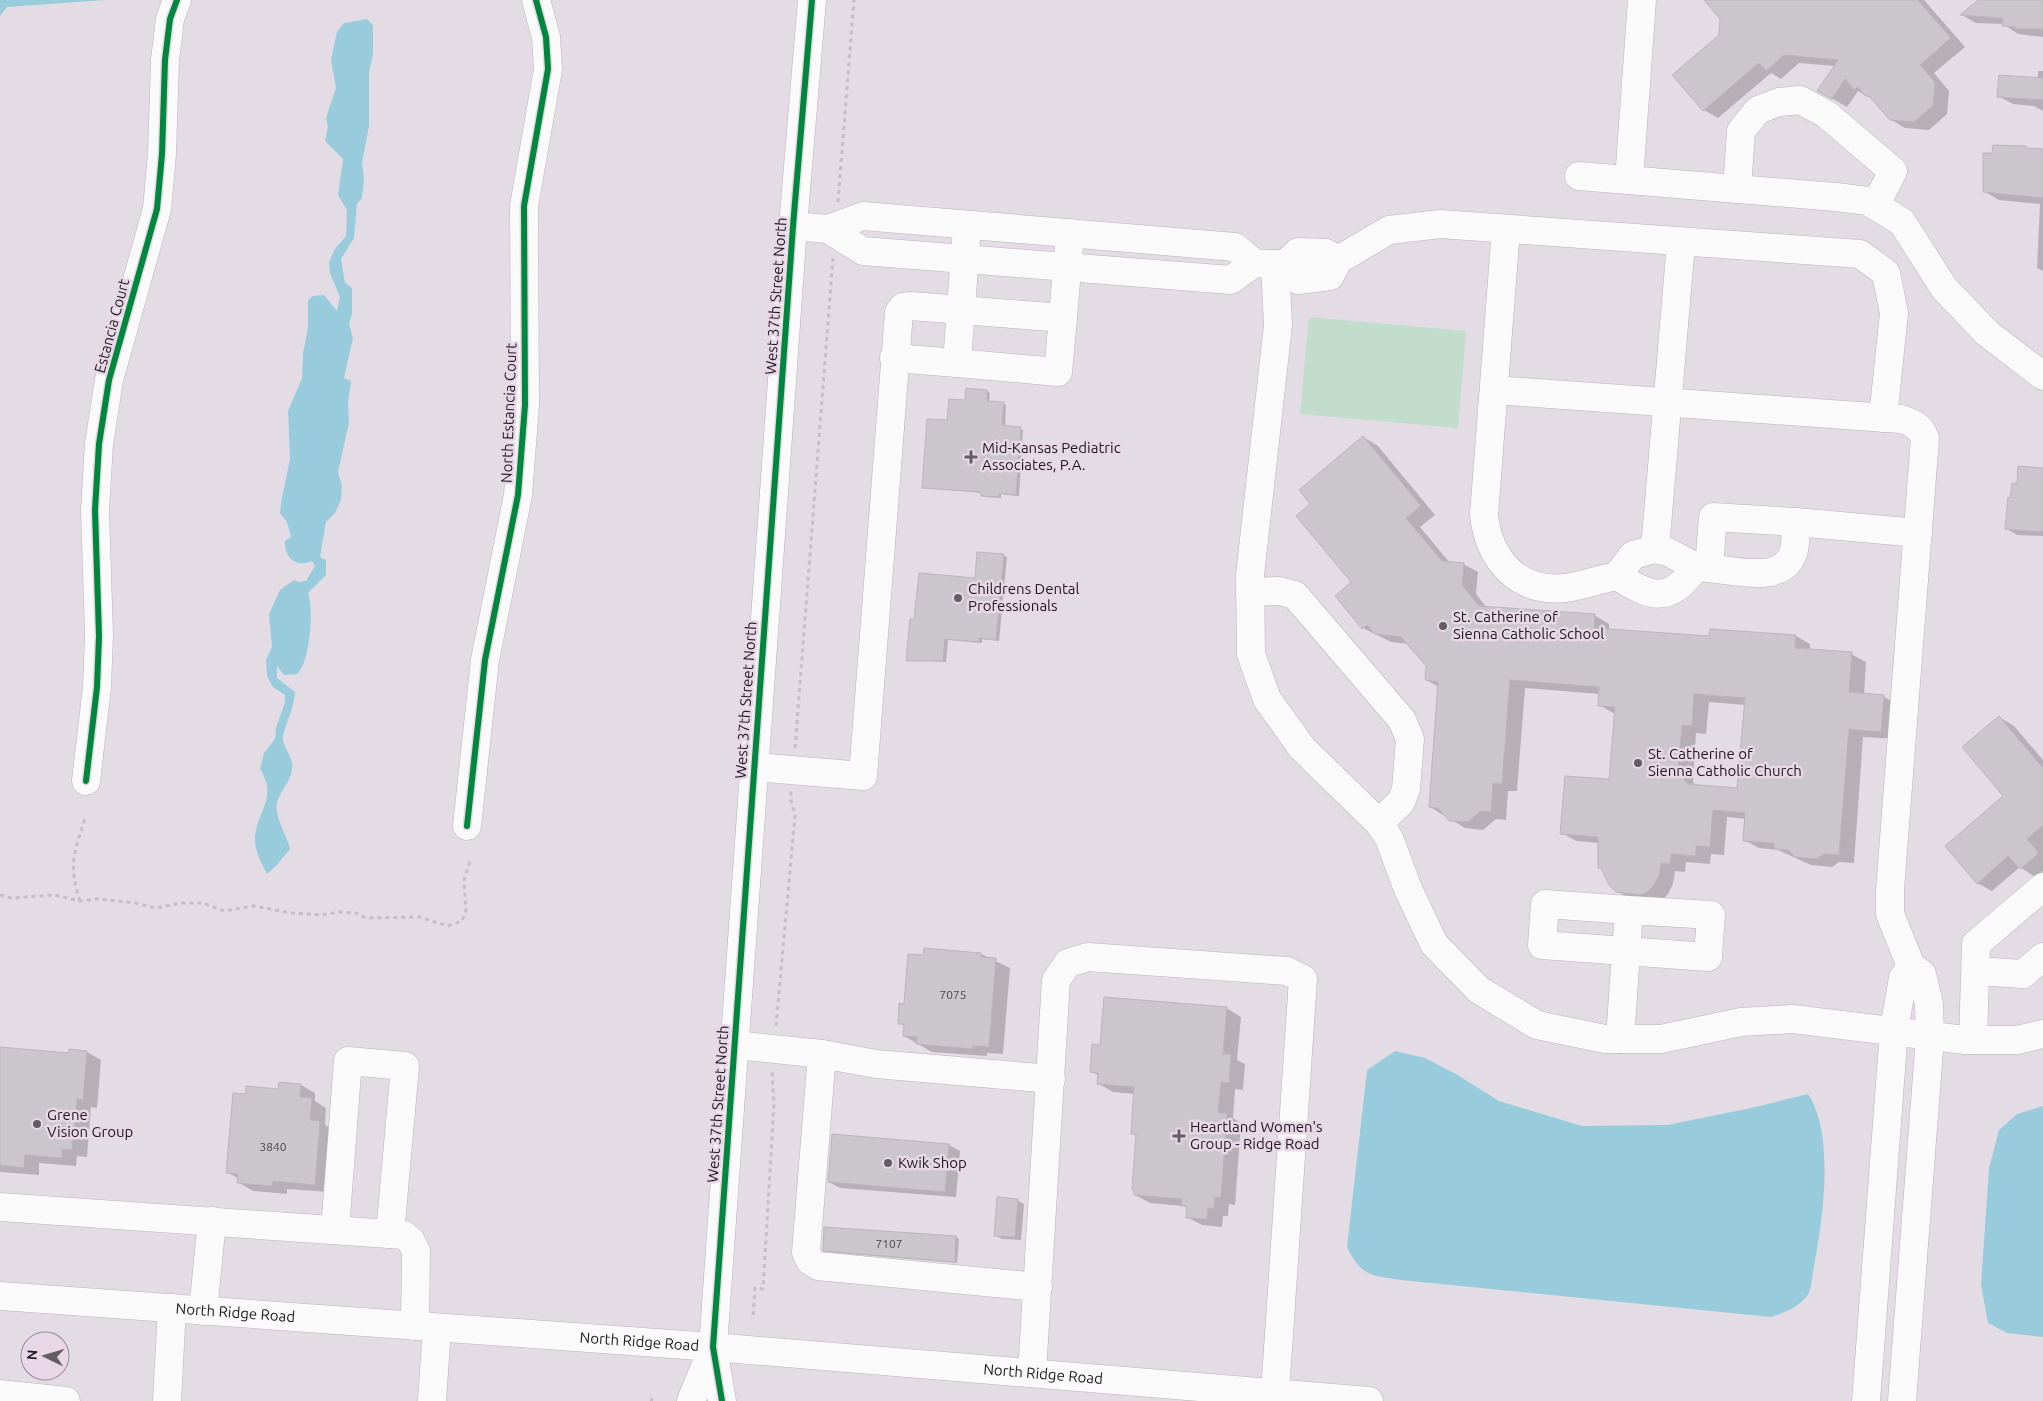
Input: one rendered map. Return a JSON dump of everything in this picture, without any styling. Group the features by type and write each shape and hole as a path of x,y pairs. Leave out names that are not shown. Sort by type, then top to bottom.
{"street":[{"name":"Estancia Court","path":"86,781 97,687 99,636 96,520 99,444 109,380 157,209 162,154 165,60 170,19 177,0"},
{"name":"North Estancia Court","path":"467,826 484,660 518,495 524,405 524,206 548,69 546,37 536,0"},
{"name":"West 37th Street North","path":"722,1401 713,1347 793,226 812,0"},
{"path":"1629,180 1642,0"},
{"path":"1737,189 1741,131 1758,110 1779,102 1800,100 1826,114 1893,171 1875,206"},
{"path":"1579,176 1868,201 1902,222 1944,288 1987,333 2043,376"},
{"path":"833,230 863,216 1234,247 1271,264"},
{"path":"793,226 833,230 863,251 1231,280 1298,252 1326,253 1338,260 1389,230 1440,224 1860,254 1886,273 1894,313 1883,418"},
{"path":"957,363 967,225"},
{"path":"1506,229 1484,516 1486,536 1494,555 1509,571 1532,584 1549,588 1564,588 1617,576 1634,556 1654,549 1668,552 1703,567 1768,574 1782,568 1794,551 1796,522"},
{"path":"894,358 1058,372 1070,233"},
{"path":"1150,274 1151,240"},
{"path":"1654,549 1681,242"},
{"path":"1271,264 1278,325 1250,575 1251,654 1267,699 1302,748 1379,823 1389,838 1408,890 1434,944 1479,990 1537,1025 1605,1039 1661,1039 1741,1022 1793,1019 1974,1040 2017,1040 2043,1034"},
{"path":"754,767 862,776 894,358 898,318 903,307 1063,318"},
{"path":"1494,390 1883,418 1912,422 1921,429 1925,438 1890,890 1890,914 1911,966 1922,974 1929,1004 1930,1036 1902,1401"},
{"path":"1617,576 1643,592 1656,595 1676,590 1703,567 1713,517 1918,533"},
{"path":"1250,592 1279,591 1295,594 1402,720 1410,739 1406,789 1401,802 1379,823"},
{"path":"1974,1040 1976,944 2043,887"},
{"path":"1545,904 1629,910 1711,915 1708,957 1542,945 1545,904"},
{"path":"1620,1039 1629,910"},
{"path":"1032,1373 1056,980 1068,963 1088,957 1288,971 1303,979 1275,1393"},
{"path":"1976,971 2023,974 2043,958"},
{"path":"1866,1401 1894,1030 1903,978 1911,966"},
{"path":"735,1045 822,1054 876,1064 1051,1079"},
{"path":"822,1054 806,1252 810,1261 818,1266 1038,1287"},
{"path":"334,1230 348,1061 404,1066 390,1234"},
{"path":"0,1207 404,1235 411,1241 416,1251 426,1327 432,1401"},
{"path":"204,1311 212,1221"},
{"name":"North Ridge Road","path":"0,1296 713,1347 1369,1401"},
{"path":"167,1401 172,1308"},
{"name":"West 37th Street North","path":"690,1401 713,1347"},
{"path":"0,1394 66,1401"}],"path":[{"path":"753,1315 755,1288 763,1289 774,1104 771,1081 795,815 791,800 793,770 833,230 854,0"},
{"path":"80,901 72,877 74,853 84,818"},
{"path":"0,895 11,898 54,895 80,901 98,899 135,903 154,908 180,903 203,902 224,911 254,906 321,915 339,912 356,913 366,918 419,917 448,926 462,921 466,910 464,880 471,858"}],"green space":[{"path":"1309,317 1466,331 1458,428 1300,414"}],"water":[{"path":"0,0 106,0 7,7 0,16"},
{"path":"367,19 373,25 373,54 369,72 369,126 362,163 364,179 362,198 357,204 354,238 341,259 345,283 352,288 352,315 349,323 353,338 344,378 351,381 348,403 349,423 338,472 342,486 341,500 335,513 326,522 320,557 326,560 326,575 308,593 311,623 305,659 297,674 284,675 277,666 277,678 295,692 283,736 292,761 292,769 277,806 278,817 290,849 267,874 258,856 255,841 257,827 267,796 265,779 260,769 264,753 275,739 276,728 285,702 285,695 273,687 267,676 266,660 272,647 269,614 280,590 294,580 299,582 306,581 315,566 312,561 301,563 292,560 285,547 285,541 291,537 287,522 280,513 290,459 288,411 302,378 303,354 308,327 308,300 313,296 324,295 337,311 340,297 330,273 329,262 335,249 346,236 347,210 338,195 343,159 325,141 328,126 326,118 336,88 331,60 337,32 344,23"},
{"path":"1395,1051 1425,1058 1456,1074 1499,1101 1582,1126 1667,1125 1808,1094 1822,1131 1825,1178 1821,1225 1809,1293 1799,1304 1771,1317 1401,1280 1368,1273 1357,1264 1347,1247 1367,1070"},
{"path":"2043,1106 2043,1337 2007,1333 1988,1323 1981,1285 1989,1168 1999,1130 2017,1114"}],"building":[{"path":"1704,0 1918,0 1951,38 1920,65 1935,82 1933,106 1914,122 1890,120 1869,96 1865,96 1858,87 1854,90 1845,79 1832,99 1817,91 1838,60 1784,55 1766,71 1759,63 1703,111 1672,75 1719,35 1720,19"},
{"path":"1978,0 2043,0 2043,29 2015,29 2015,27 2002,26 2003,18 1960,15"},
{"path":"1999,75 2043,78 2043,100 1997,97"},
{"path":"1993,145 2026,146 2026,148 2043,149 2043,198 1983,192 1983,153 1992,153"},
{"name":"Mid-Kansas Pediatric Associates, P.A.","path":"966,388 987,390 987,401 1004,402 1002,425 1021,427 1016,495 999,493 999,497 981,496 981,492 922,488 927,419 947,420 949,399 965,400"},
{"path":"1363,436 1421,506 1406,518 1442,561 1464,563 1462,585 1479,606 1595,614 1594,628 1709,636 1710,629 1796,635 1795,648 1852,652 1849,692 1884,695 1881,732 1849,729 1839,855 1824,854 1816,859 1795,857 1788,850 1774,849 1774,843 1743,841 1745,813 1713,810 1710,847 1696,846 1696,856 1671,854 1670,864 1661,863 1659,876 1646,893 1640,895 1616,892 1609,885 1601,868 1598,868 1598,837 1560,834 1565,776 1609,779 1615,707 1598,706 1599,687 1510,680 1502,784 1493,783 1491,812 1481,811 1468,822 1449,821 1438,808 1429,807 1438,682 1425,680 1426,666 1401,637 1375,634 1367,625 1362,629 1335,596 1351,582 1296,516 1310,504 1299,490","holes":["1694,694 1745,698 1737,788 1688,784 1678,772 1682,725 1692,726"]},
{"path":"2018,466 2043,468 2043,530 2040,532 2005,529 2008,497 2010,498 2012,483 2017,483"},
{"name":"Childrens Dental Professionals","path":"977,552 1004,554 996,640 979,638 979,642 945,639 943,661 906,661 910,619 914,619 919,573 975,578"},
{"path":"1999,716 2043,768 2043,825 2027,839 2039,853 2020,869 2008,856 1977,884 1945,846 2003,796 1962,747"},
{"path":"924,948 981,953 981,957 996,958 989,1047 973,1046 973,1049 916,1044 917,1037 903,1036 904,1024 898,1024 899,1003 904,1004 908,954 923,955"},
{"path":"1104,997 1227,1007 1223,1054 1231,1054 1229,1083 1221,1082 1218,1113 1227,1113 1221,1197 1215,1197 1214,1208 1208,1208 1207,1219 1186,1218 1187,1206 1181,1206 1182,1199 1134,1195 1134,1190 1132,1190 1136,1134 1131,1134 1134,1087 1097,1084 1098,1073 1090,1072 1092,1044 1100,1045"},
{"name":"Grene Vision Group","path":"0,1047 69,1053 69,1049 87,1051 83,1100 77,1099 72,1150 62,1149 62,1158 25,1155 24,1168 0,1165"},
{"path":"279,1082 301,1084 300,1097 312,1098 310,1120 320,1121 315,1185 273,1181 272,1186 237,1183 238,1174 226,1173 233,1093 246,1094 246,1086 278,1089"},
{"name":"Kwik Shop","path":"832,1134 949,1144 945,1192 828,1182"},
{"path":"997,1197 1018,1199 1015,1237 994,1236"},
{"path":"824,1227 956,1236 955,1262 823,1251"}],"cycle path":[{"path":"86,781 97,687 99,636 95,510 99,444 109,380 157,209 162,154 165,60 170,19 177,0"},
{"path":"467,826 485,660 518,495 525,405 524,206 548,69 546,37 536,0"},
{"path":"722,1401 713,1347 793,226 812,0"}],"place":[{"name":"Mid-Kansas Pediatric Associates, P.A.","path":"971,457"},
{"name":"Childrens Dental Professionals","path":"958,598"},
{"name":"St. Catherine of Sienna Catholic School","path":"1443,626"},
{"name":"St. Catherine of Sienna Catholic Church","path":"1638,763"},
{"name":"Grene Vision Group","path":"37,1124"},
{"name":"Heartland Women's Group - Ridge Road","path":"1179,1136"},
{"name":"Kwik Shop","path":"888,1163"}]}
